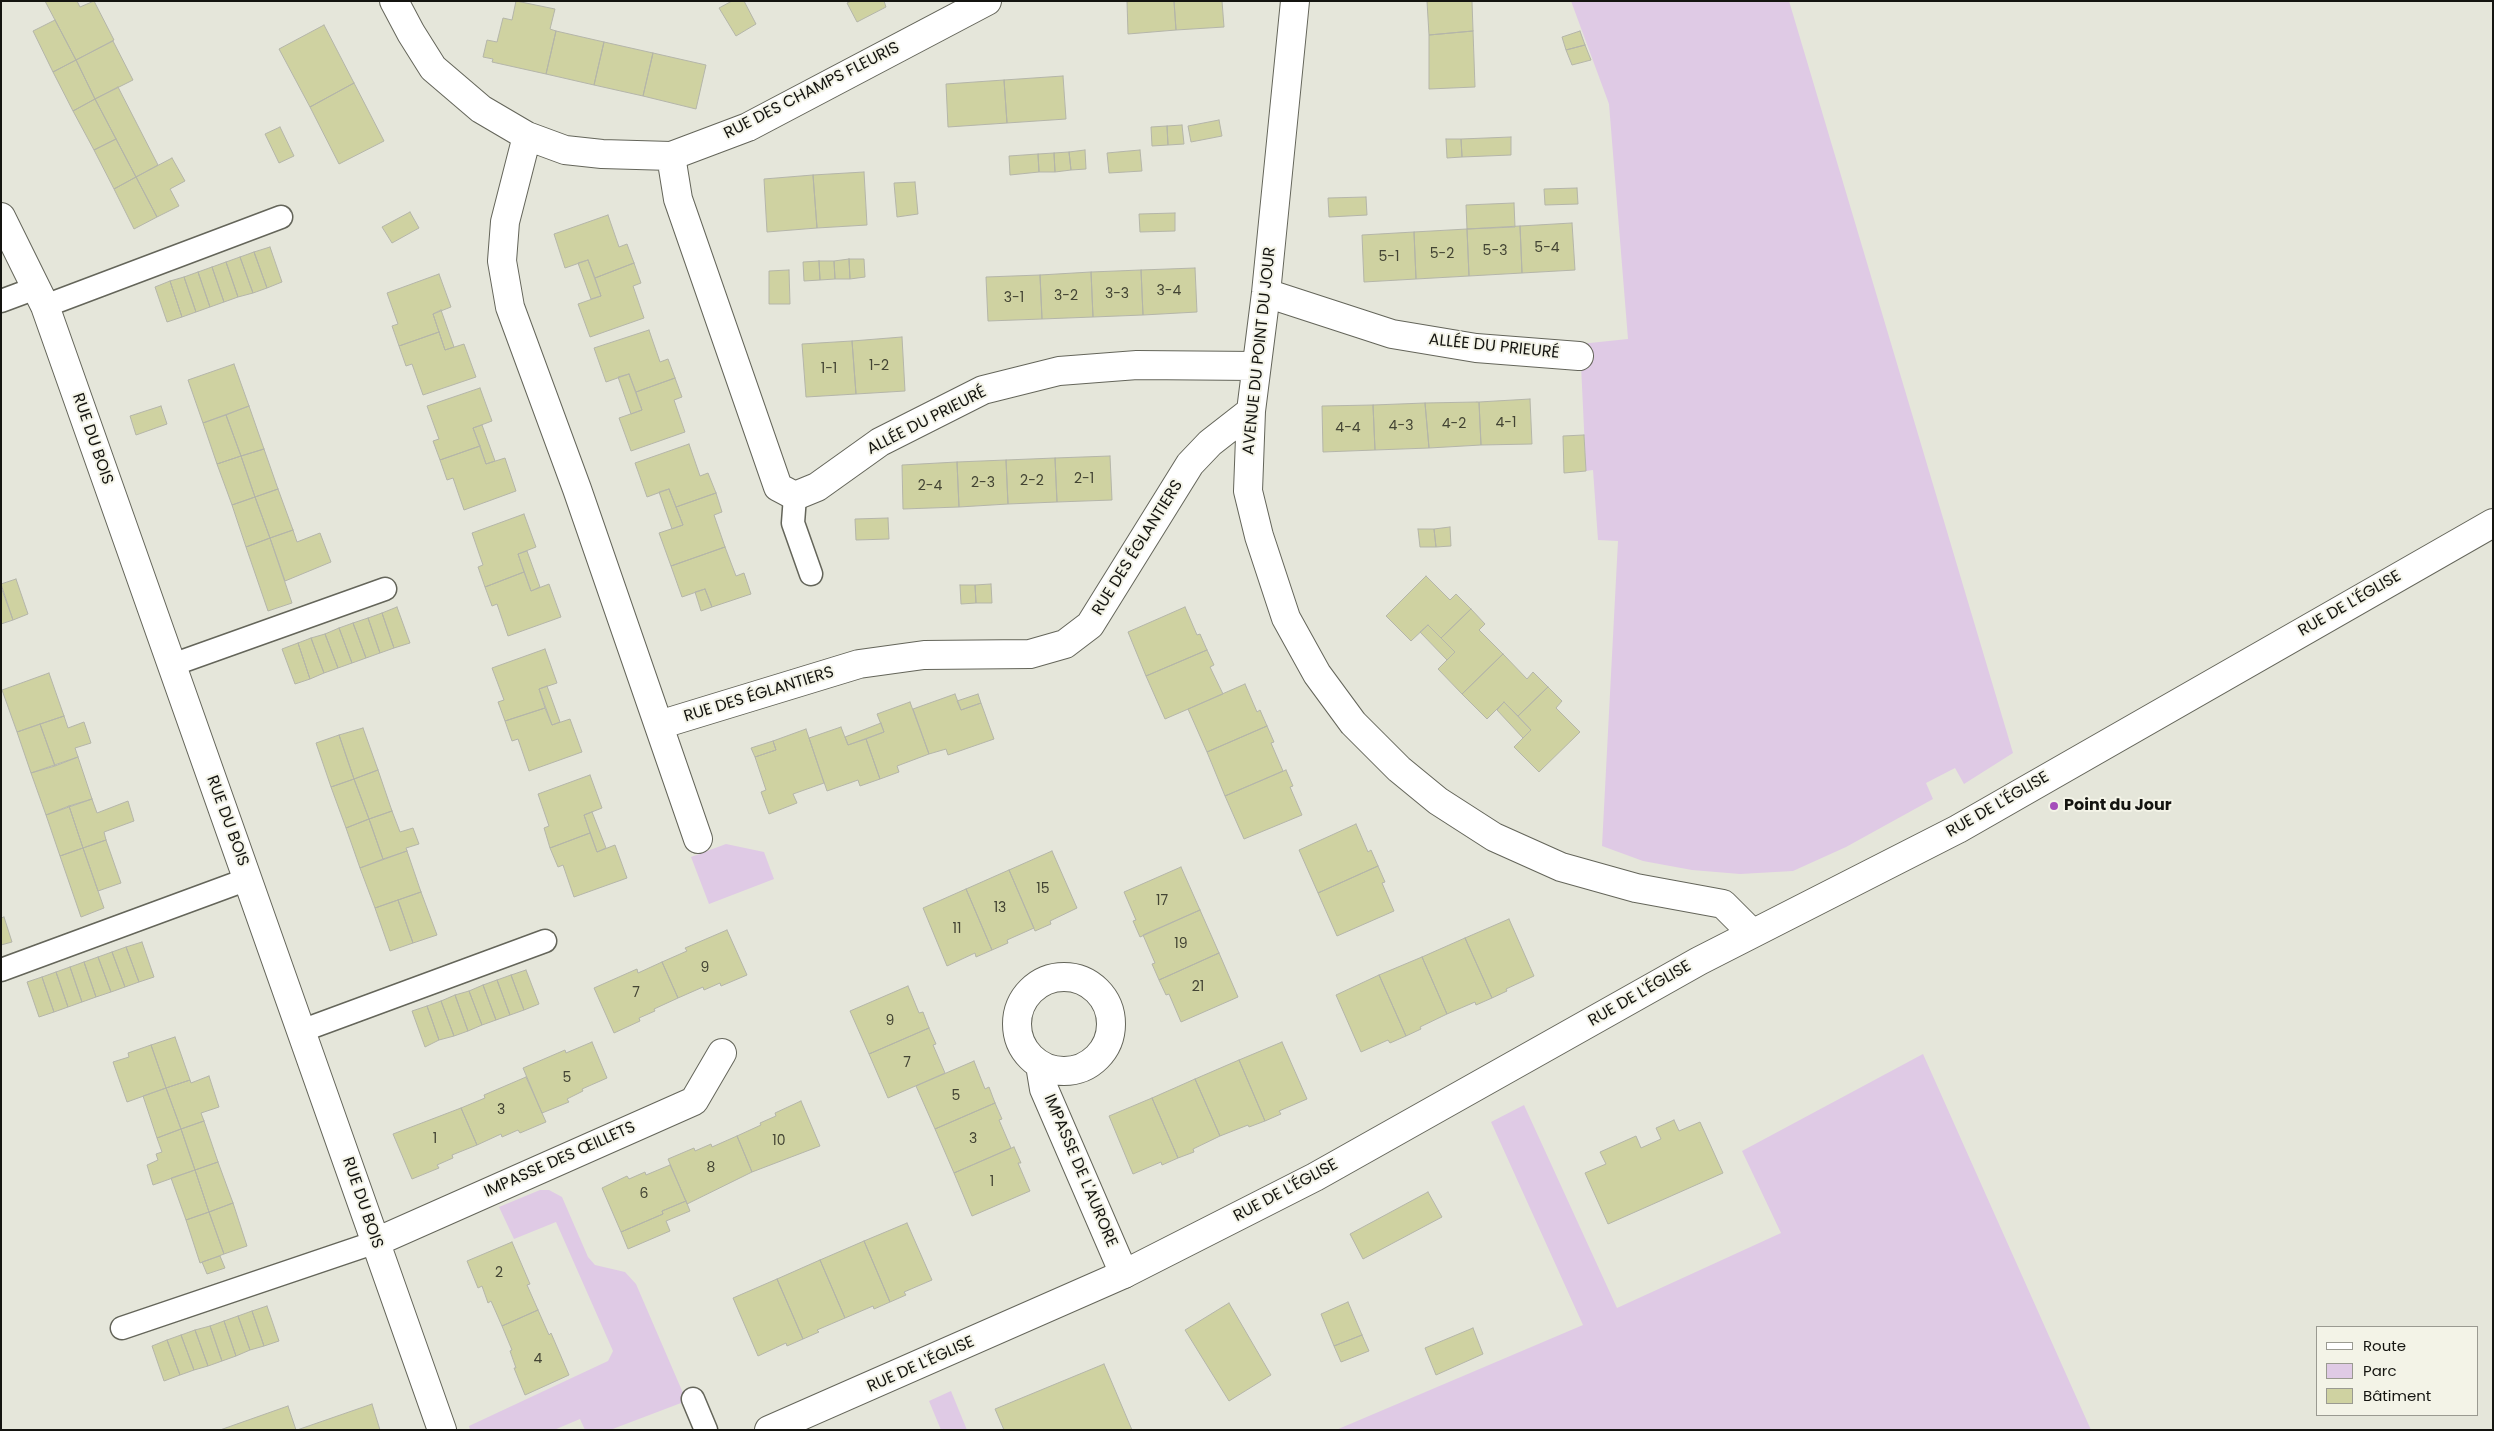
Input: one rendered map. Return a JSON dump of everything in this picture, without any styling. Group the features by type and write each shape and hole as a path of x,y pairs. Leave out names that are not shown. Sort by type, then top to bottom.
{"street":[{"name":"RUE DES CHAMPS FLEURIS","path":"394,1 410,33 433,68 481,109 527,136 565,150 602,154 671,156 748,127 987,1"},
{"name":"AVENUE DU POINT DU JOUR","path":"1295,1 1266,292 1251,411 1248,491 1286,618 1317,674 1353,723 1399,769 1438,801 1494,837 1571,870 1636,888 1723,904 1752,933"},
{"path":"527,136 505,222 502,261 510,307 577,489 698,839"},
{"path":"671,156 678,199 778,487 795,496"},
{"name":"RUE DU BOIS","path":"1,216 41,297 442,1430"},
{"name":"ALLÉE DU PRIEURÉ","path":"1266,292 1392,334 1476,348 1579,356"},
{"name":"ALLÉE DU PRIEURÉ","path":"795,496 818,486 880,442 983,390 1059,371 1137,365 1256,366"},
{"name":"RUE DES ÉGLANTIERS","path":"659,726 859,664 924,655 1030,654 1065,644 1090,625 1190,464 1210,443 1251,411"},
{"name":"RUE DE L'ÉGLISE","path":"769,1430 1124,1274 1314,1177 1752,933 1958,829 2493,523"},
{"name":"IMPASSE DES ŒILLETS","path":"376,1242 694,1101 722,1053"},
{"name":"IMPASSE DE L'AURORE","path":"1040,1065 1044,1089 1124,1274"}],"lane":[{"path":"1,301 41,297 281,216"},
{"path":"795,496 793,523 811,574"},
{"path":"172,665 385,589"},
{"path":"1,970 248,880"},
{"path":"301,1031 544,941"},
{"path":"122,1328 376,1242"},
{"path":"692,1399 706,1430"}],"green space":[{"path":"1571,1 1789,1 2013,753 1964,784 1955,768 1926,783 1933,799 1846,847 1793,871 1740,874 1692,870 1643,861 1602,846 1618,541 1598,540 1593,470 1586,471 1580,344 1628,339 1609,104"},
{"path":"726,844 764,852 774,879 709,904 691,857"},
{"path":"1923,1054 2091,1430 1336,1430 1583,1325 1491,1122 1524,1105 1617,1308 1781,1233 1742,1151"},
{"path":"540,1190 549,1190 562,1197 588,1257 595,1265 625,1272 636,1284 683,1393 681,1403 610,1430 585,1430 580,1419 554,1430 470,1430 469,1426 608,1361 613,1351 556,1222 514,1239 499,1207"},
{"path":"951,1391 967,1430 941,1430 929,1401"}],"building":[{"path":"45,1 77,1 80,7 94,1 114,40 76,60"},
{"path":"516,1 555,9 550,29 556,31 546,74 492,62 493,59 483,57 487,40 497,42 503,18 512,20"},
{"path":"732,1 744,1 756,24 736,36 719,8"},
{"path":"851,1 884,1 886,7 857,22 847,3"},
{"path":"1127,1 1174,1 1176,30 1128,34"},
{"path":"1174,1 1222,1 1224,27 1176,30"},
{"path":"1427,1 1472,1 1473,31 1429,35"},
{"path":"55,20 76,60 53,72 33,31"},
{"path":"324,25 354,83 310,107 279,49"},
{"path":"556,31 604,42 594,85 546,74"},
{"path":"1473,31 1475,87 1429,89 1429,35"},
{"path":"1580,31 1585,45 1566,50 1562,37"},
{"path":"113,41 133,80 95,99 76,60"},
{"path":"604,42 653,53 643,96 594,85"},
{"path":"1585,45 1591,60 1572,65 1566,50"},
{"path":"653,53 706,65 696,109 643,96"},
{"path":"76,60 95,99 73,111 53,72"},
{"path":"1063,76 1066,119 1007,123 1004,80"},
{"path":"1004,80 1007,123 948,127 946,84"},
{"path":"354,83 384,141 339,164 310,107"},
{"path":"118,87 158,165 136,177 95,99"},
{"path":"95,99 116,139 94,150 73,111"},
{"path":"1219,120 1222,136 1191,142 1188,126"},
{"path":"1182,125 1184,144 1168,145 1167,126"},
{"path":"1167,126 1168,145 1152,146 1151,127"},
{"path":"280,127 294,156 279,163 265,134"},
{"path":"1511,137 1511,155 1462,157 1461,139"},
{"path":"116,139 136,177 114,189 94,150"},
{"path":"1446,139 1461,139 1462,157 1447,158"},
{"path":"1085,150 1086,169 1071,170 1069,152"},
{"path":"1140,150 1142,171 1109,173 1107,153"},
{"path":"1069,152 1071,170 1055,172 1054,153"},
{"path":"1054,153 1055,172 1039,172 1038,154"},
{"path":"1038,154 1039,172 1010,175 1009,156"},
{"path":"172,158 185,181 170,189 179,206 157,217 136,177"},
{"path":"864,172 867,225 817,228 813,175"},
{"path":"813,175 817,228 767,232 764,179"},
{"path":"136,177 157,217 134,229 114,189"},
{"path":"915,182 918,214 897,217 894,183"},
{"path":"1577,188 1578,204 1545,205 1544,189"},
{"path":"1366,197 1367,215 1329,217 1328,198"},
{"path":"1514,203 1515,227 1467,229 1466,205"},
{"path":"410,212 419,228 392,243 382,227"},
{"path":"1175,213 1175,231 1140,232 1139,214"},
{"path":"608,215 619,247 627,244 634,263 595,278 588,260 565,268 554,234"},
{"path":"1572,223 1575,270 1522,273 1520,226"},
{"path":"1520,226 1522,273 1469,276 1467,229"},
{"path":"1467,229 1469,276 1416,279 1414,232"},
{"path":"1414,232 1416,279 1364,282 1362,235"},
{"path":"270,247 282,282 267,288 254,252"},
{"path":"254,252 267,288 253,293 240,257"},
{"path":"240,257 253,293 238,297 226,262"},
{"path":"849,259 864,259 865,277 850,279"},
{"path":"849,259 850,279 835,279 834,261"},
{"path":"588,260 601,296 591,299 578,263"},
{"path":"819,261 834,261 835,279 820,280"},
{"path":"819,261 820,280 804,281 803,262"},
{"path":"226,262 238,297 224,302 212,267"},
{"path":"634,263 641,283 633,286 644,318 590,337 578,304 601,296 595,278"},
{"path":"212,267 224,302 210,307 198,272"},
{"path":"1195,268 1197,312 1143,315 1141,270"},
{"path":"789,270 790,304 769,304 769,271"},
{"path":"1141,270 1143,315 1093,317 1091,272"},
{"path":"198,272 210,307 196,312 184,277"},
{"path":"1091,272 1093,317 1042,319 1040,275"},
{"path":"439,274 451,307 433,314 439,332 399,346 392,326 398,324 387,293"},
{"path":"1040,275 1042,319 988,321 986,277"},
{"path":"184,277 196,312 182,317 170,281"},
{"path":"170,281 182,317 167,322 155,287"},
{"path":"441,310 454,347 445,350 433,314"},
{"path":"649,330 660,362 668,359 675,378 636,392 629,374 606,382 594,348"},
{"path":"439,332 445,350 464,344 476,377 423,395 412,364 406,366 399,346"},
{"path":"902,337 905,391 856,394 852,341"},
{"path":"852,341 856,394 806,397 802,344"},
{"path":"234,364 249,406 203,423 188,380"},
{"path":"629,374 642,410 631,414 618,377"},
{"path":"675,378 682,397 674,400 685,432 631,451 619,418 642,410 636,392"},
{"path":"480,388 492,421 473,428 480,446 440,460 433,441 439,439 427,406"},
{"path":"1530,399 1532,444 1481,445 1479,402"},
{"path":"1479,402 1481,445 1429,448 1425,403"},
{"path":"1425,403 1429,448 1375,450 1373,405"},
{"path":"1373,405 1375,450 1323,452 1322,406"},
{"path":"161,406 167,424 136,435 130,416"},
{"path":"249,406 264,449 241,456 226,415"},
{"path":"226,415 241,456 217,464 203,423"},
{"path":"482,425 495,461 486,464 473,428"},
{"path":"1584,435 1586,471 1564,473 1563,436"},
{"path":"689,444 700,476 708,473 716,493 676,507 669,489 647,497 635,463"},
{"path":"480,446 486,464 505,458 516,491 464,510 453,478 447,480 440,460"},
{"path":"264,449 278,489 255,497 241,456"},
{"path":"241,456 255,497 232,505 217,464"},
{"path":"1110,456 1112,500 1057,502 1055,458"},
{"path":"1055,458 1057,502 1008,504 1006,460"},
{"path":"1006,460 1008,504 959,507 957,462"},
{"path":"957,462 959,507 903,509 902,465"},
{"path":"278,489 293,530 270,538 255,497"},
{"path":"669,489 683,525 672,529 659,492"},
{"path":"716,493 722,512 714,515 725,547 671,566 659,533 683,525 676,507"},
{"path":"255,497 270,538 246,547 232,505"},
{"path":"524,514 536,547 518,554 524,572 485,587 478,567 483,565 472,533"},
{"path":"888,518 889,539 856,540 855,519"},
{"path":"1450,527 1451,546 1436,547 1434,529"},
{"path":"1418,529 1434,529 1436,547 1420,547"},
{"path":"293,530 297,542 320,533 331,562 285,581 270,538"},
{"path":"270,538 292,603 268,611 246,547"},
{"path":"725,547 736,576 744,573 751,594 712,607 705,589 682,597 671,566"},
{"path":"527,551 540,587 531,591 518,554"},
{"path":"524,572 531,591 549,584 561,617 508,636 497,604 492,606 485,587"},
{"path":"1426,576 1450,600 1456,594 1471,609 1441,638 1428,625 1411,641 1386,616"},
{"path":"16,579 28,614 13,620 1,584"},
{"path":"991,584 992,603 976,603 975,585"},
{"path":"960,585 975,585 976,603 961,604"},
{"path":"1,587 13,620 1,624"},
{"path":"705,589 712,607 701,611 695,592"},
{"path":"397,607 410,643 394,648 382,613"},
{"path":"1185,607 1197,635 1200,634 1207,650 1146,676 1128,632"},
{"path":"1471,609 1485,624 1479,630 1503,654 1462,694 1438,669 1455,652 1441,638"},
{"path":"382,613 394,648 380,653 368,618"},
{"path":"368,618 380,653 366,658 353,623"},
{"path":"353,623 366,658 352,663 339,628"},
{"path":"1428,625 1455,652 1447,660 1420,632"},
{"path":"339,628 352,663 338,668 325,634"},
{"path":"325,634 338,668 324,673 311,638"},
{"path":"311,638 324,673 310,679 298,643"},
{"path":"298,643 310,679 295,684 282,649"},
{"path":"545,649 557,683 539,689 545,708 505,721 498,702 504,700 492,668"},
{"path":"1207,650 1214,665 1210,667 1223,694 1165,719 1146,676"},
{"path":"1503,654 1527,679 1533,672 1548,687 1518,716 1504,702 1487,719 1462,694"},
{"path":"49,673 64,716 17,732 2,690"},
{"path":"1245,684 1257,712 1260,710 1267,726 1207,752 1188,709"},
{"path":"547,686 560,722 552,725 539,689"},
{"path":"1548,687 1562,701 1556,708 1580,732 1539,772 1514,747 1531,730 1518,716"},
{"path":"955,694 961,710 981,703 994,739 948,755 946,749 929,754 913,709"},
{"path":"978,694 981,703 961,710 957,701"},
{"path":"910,702 929,754 897,766 899,772 880,779 866,739 884,732 877,714"},
{"path":"1504,702 1531,730 1523,738 1497,710"},
{"path":"545,708 552,725 570,719 582,752 529,771 518,739 512,741 505,721"},
{"path":"64,716 68,728 84,722 91,743 75,748 78,757 55,766 40,724"},
{"path":"881,723 884,732 848,745 845,737"},
{"path":"40,724 55,766 31,773 17,732"},
{"path":"1267,726 1274,742 1271,743 1283,771 1225,796 1207,752"},
{"path":"841,727 848,745 866,739 880,779 860,786 858,780 827,791 809,738"},
{"path":"363,728 378,770 354,779 339,735"},
{"path":"806,729 824,783 793,794 797,803 769,814 761,792 766,790 755,757 776,750 773,741"},
{"path":"339,735 354,779 331,787 316,743"},
{"path":"773,741 776,750 755,757 751,748"},
{"path":"78,757 92,799 46,815 31,773"},
{"path":"378,770 392,811 369,819 354,779"},
{"path":"1286,770 1293,786 1290,787 1302,815 1244,839 1225,796"},
{"path":"590,775 602,808 584,815 590,833 550,848 544,828 549,826 538,794"},
{"path":"354,779 369,819 346,828 331,787"},
{"path":"92,799 97,813 128,801 134,821 104,832 106,840 83,848 69,806"},
{"path":"69,806 83,848 60,856 46,815"},
{"path":"392,811 400,832 413,828 419,844 406,848 407,851 383,859 369,819"},
{"path":"592,812 606,848 597,852 584,815"},
{"path":"369,819 383,859 360,868 346,828"},
{"path":"1356,824 1368,852 1371,850 1378,866 1318,893 1299,850"},
{"path":"590,833 597,852 615,845 627,878 574,897 563,865 558,867 550,848"},
{"path":"106,840 121,883 98,891 83,848"},
{"path":"83,848 104,908 81,917 60,856"},
{"path":"407,851 421,892 375,908 360,868"},
{"path":"1052,851 1077,908 1050,921 1051,924 1035,931 1009,870"},
{"path":"1378,866 1385,882 1382,883 1394,911 1337,936 1318,893"},
{"path":"1181,867 1200,910 1140,937 1133,921 1136,920 1124,892"},
{"path":"1009,870 1034,928 1007,940 1008,943 992,950 966,889"},
{"path":"966,889 992,950 976,957 975,953 947,966 923,908"},
{"path":"421,892 437,935 413,943 398,900"},
{"path":"398,900 413,943 390,951 375,908"},
{"path":"1200,910 1219,953 1159,980 1152,964 1155,963 1143,935"},
{"path":"4,917 12,942 1,945 1,918"},
{"path":"1509,919 1534,976 1492,998 1465,938"},
{"path":"727,930 747,975 721,986 720,983 704,990 703,987 678,998 662,962 687,951 685,948"},
{"path":"1465,938 1492,998 1476,1005 1475,1002 1447,1014 1422,957"},
{"path":"142,942 154,977 139,982 126,947"},
{"path":"126,947 139,982 125,987 112,952"},
{"path":"112,952 125,987 111,992 98,957"},
{"path":"1219,953 1238,997 1181,1022 1169,994 1166,995 1159,980"},
{"path":"98,957 111,992 96,997 84,962"},
{"path":"1422,957 1447,1014 1406,1036 1379,975"},
{"path":"84,962 96,997 82,1002 70,967"},
{"path":"662,962 678,998 639,1018 640,1021 614,1033 594,988 637,969 638,973"},
{"path":"70,967 82,1002 68,1007 56,972"},
{"path":"526,970 539,1004 524,1010 511,975"},
{"path":"56,972 68,1007 54,1012 42,977"},
{"path":"511,975 524,1010 510,1015 497,980"},
{"path":"1379,975 1406,1036 1390,1043 1388,1040 1361,1052 1336,995"},
{"path":"42,977 54,1012 39,1017 27,982"},
{"path":"497,980 510,1015 496,1020 483,985"},
{"path":"483,985 496,1020 482,1025 469,991"},
{"path":"908,986 919,1013 923,1012 929,1028 869,1054 850,1011"},
{"path":"469,991 482,1025 468,1031 455,995"},
{"path":"455,995 468,1031 454,1036 441,1001"},
{"path":"441,1001 454,1036 439,1040 427,1006"},
{"path":"427,1006 439,1040 425,1047 412,1011"},
{"path":"929,1028 936,1044 933,1045 945,1073 888,1098 869,1054"},
{"path":"175,1037 190,1080 166,1088 151,1045"},
{"path":"592,1042 607,1078 582,1089 583,1091 567,1099 569,1102 542,1113 523,1068 565,1050 566,1053"},
{"path":"1282,1042 1307,1099 1279,1111 1281,1114 1265,1121 1239,1060"},
{"path":"151,1045 166,1088 127,1102 113,1062 129,1057 128,1053"},
{"path":"1239,1060 1265,1121 1249,1127 1248,1125 1220,1136 1195,1079"},
{"path":"974,1061 985,1089 989,1087 995,1103 935,1129 916,1086"},
{"path":"209,1076 219,1107 201,1113 204,1121 181,1129 166,1088 190,1080 191,1083"},
{"path":"526,1077 546,1122 520,1133 518,1130 502,1137 501,1134 477,1145 461,1108 485,1098 484,1095"},
{"path":"1195,1079 1220,1136 1193,1149 1194,1152 1178,1158 1152,1098"},
{"path":"166,1088 181,1129 157,1138 143,1096"},
{"path":"1152,1098 1178,1158 1162,1165 1161,1162 1133,1174 1109,1116"},
{"path":"801,1101 820,1146 752,1172 737,1136 776,1116 775,1113"},
{"path":"995,1103 1002,1119 999,1120 1011,1148 954,1173 935,1129"},
{"path":"461,1108 477,1145 452,1155 453,1158 437,1165 439,1168 412,1179 393,1134"},
{"path":"1674,1120 1679,1131 1700,1122 1723,1173 1608,1224 1585,1173 1606,1164 1600,1152 1636,1136 1641,1148 1661,1139 1656,1128"},
{"path":"204,1121 218,1162 195,1170 181,1129"},
{"path":"181,1129 195,1170 153,1185 147,1165 158,1160 156,1154 162,1152 157,1138"},
{"path":"737,1136 752,1172 687,1204 668,1159 694,1148 695,1151 711,1144 712,1147"},
{"path":"1014,1147 1021,1163 1018,1163 1030,1191 972,1216 954,1173"},
{"path":"218,1162 233,1203 209,1212 195,1170"},
{"path":"670,1165 686,1201 662,1211 663,1214 621,1232 602,1188 627,1176 629,1179 645,1172 646,1175"},
{"path":"195,1170 209,1212 186,1220 171,1178"},
{"path":"1428,1192 1442,1217 1363,1259 1350,1234"},
{"path":"686,1201 690,1211 666,1221 670,1231 628,1249 621,1232 663,1214 662,1211"},
{"path":"233,1203 247,1246 224,1254 209,1212"},
{"path":"209,1212 224,1254 200,1263 186,1220"},
{"path":"907,1223 932,1280 904,1292 906,1295 890,1302 864,1241"},
{"path":"864,1241 890,1302 874,1309 873,1306 845,1318 820,1260"},
{"path":"512,1242 530,1284 527,1285 538,1310 502,1326 491,1301 488,1303 482,1286 478,1288 467,1261"},
{"path":"220,1256 225,1268 207,1274 202,1262"},
{"path":"820,1260 845,1318 817,1330 819,1332 803,1339 777,1279"},
{"path":"777,1279 803,1339 787,1346 786,1343 758,1356 733,1298"},
{"path":"1348,1302 1362,1335 1334,1346 1321,1314"},
{"path":"1229,1303 1271,1375 1229,1401 1185,1330"},
{"path":"267,1306 279,1341 264,1346 252,1311"},
{"path":"538,1310 549,1335 551,1333 569,1375 525,1395 514,1368 516,1368 510,1351 512,1350 502,1326"},
{"path":"252,1311 264,1346 250,1350 238,1316"},
{"path":"238,1316 250,1350 236,1356 224,1321"},
{"path":"224,1321 236,1356 222,1361 210,1326"},
{"path":"210,1326 222,1361 208,1366 195,1330"},
{"path":"1473,1328 1483,1354 1436,1375 1425,1348"},
{"path":"195,1330 208,1366 194,1370 181,1335"},
{"path":"181,1335 194,1370 180,1375 167,1340"},
{"path":"1362,1335 1369,1351 1341,1362 1334,1346"},
{"path":"167,1340 180,1375 164,1381 152,1346"},
{"path":"1104,1364 1132,1430 1004,1430 995,1409"},
{"path":"372,1404 380,1430 297,1430"},
{"path":"288,1406 296,1430 220,1430"}],"place":[{"name":"Point du Jour","path":"2054,806"}]}
